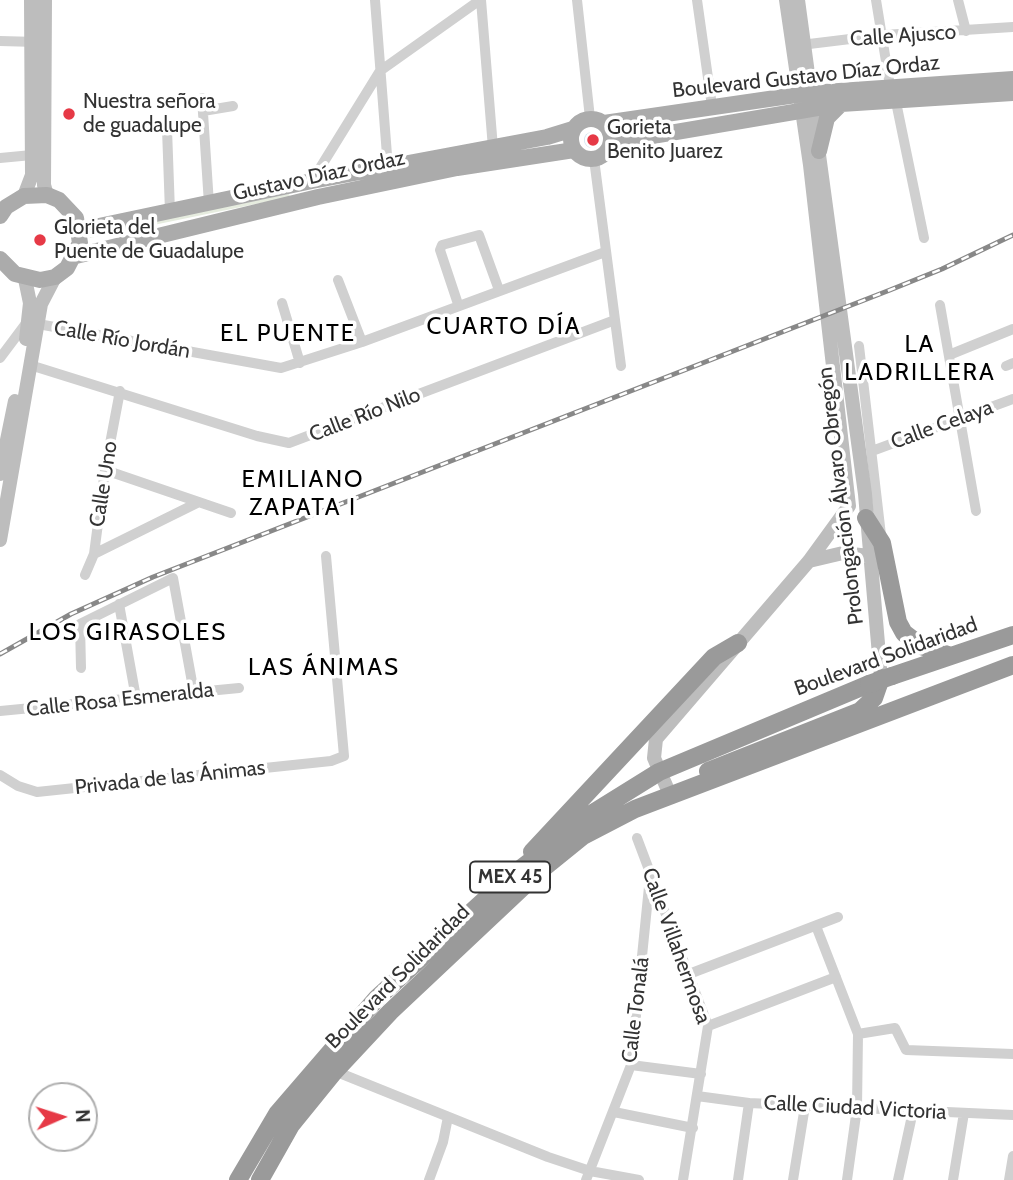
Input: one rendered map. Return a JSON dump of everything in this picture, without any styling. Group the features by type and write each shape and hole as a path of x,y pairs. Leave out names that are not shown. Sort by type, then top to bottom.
{"highway":[{"path":"866,518 882,543 898,622 904,632 921,646 951,656"},
{"name":"Boulevard Solidaridad","path":"260,1180 327,1066 377,998 510,877 593,813 659,772 881,679 1013,635"},
{"path":"510,877 579,798 714,657 738,643"},
{"name":"Boulevard Solidaridad","path":"238,1180 277,1114 560,853 620,815 1013,665"},
{"path":"671,797 694,777 860,711 874,698 881,679"}],"main road":[{"name":"Boulevard Gustavo Díaz Ordaz","path":"597,120 712,106 893,94 1013,79"},
{"name":"Boulevard Gustavo Díaz Ordaz","path":"611,143 806,101 841,103 893,94 1013,93"},
{"path":"819,151 827,118 841,103"},
{"path":"597,120 610,132 611,143 605,153 594,159 583,158 574,150 570,139 573,129 597,120"},
{"name":"Gustavo Díaz Ordaz","path":"80,230 312,181 493,148 573,129"},
{"name":"Gustavo Díaz Ordaz","path":"76,256 318,197 457,168 574,150"},
{"path":"0,259 6,267 24,278 40,280 55,276 67,268 76,256 80,230 69,208 47,195 24,196 2,211"}],"street":[{"path":"31,0 37,42 47,195"},
{"path":"24,196 30,184 37,42 45,0"},
{"path":"375,0 388,168"},
{"path":"312,181 380,71 481,0"},
{"path":"481,0 493,148"},
{"path":"577,0 597,120"},
{"path":"697,0 712,106"},
{"path":"786,0 798,45 834,309"},
{"path":"797,0 798,45"},
{"path":"876,0 924,238"},
{"path":"958,0 966,31"},
{"name":"Calle Ajusco","path":"798,45 883,35 1013,27"},
{"path":"0,41 37,42"},
{"path":"202,98 209,204"},
{"path":"806,101 819,151 834,309"},
{"path":"203,111 233,106"},
{"path":"167,130 170,212"},
{"path":"0,158 32,155"},
{"path":"594,159 621,366"},
{"path":"458,304 440,250 442,245 479,235 499,290"},
{"name":"Calle Río Jordán","path":"33,322 272,367 300,363 362,342 458,304 605,252"},
{"path":"0,540 3,484 33,322 55,276"},
{"path":"3,484 30,365 33,322 24,278"},
{"path":"338,280 362,342"},
{"path":"282,303 300,363"},
{"path":"940,305 976,511"},
{"name":"Prolongación Álvaro Obregón","path":"834,309 871,493 866,518 881,679"},
{"name":"Prolongación Álvaro Obregón","path":"809,561 846,513 850,498 834,309"},
{"name":"Calle Río Nilo","path":"30,365 120,391 222,426 289,443 615,320"},
{"path":"0,358 33,322"},
{"path":"949,355 1013,329"},
{"path":"859,346 872,451 871,493 882,543"},
{"name":"Calle Uno","path":"85,575 94,554 105,470 120,391"},
{"name":"Calle Celaya","path":"872,451 960,416 1013,399"},
{"path":"105,470 231,513"},
{"path":"94,554 199,502"},
{"path":"671,797 653,752 656,738 809,561 843,553 869,556"},
{"name":"Privada de las Ánimas","path":"0,775 18,786 37,792 331,761 344,756 326,556"},
{"path":"81,668 80,624 173,578 194,693"},
{"path":"119,604 136,698"},
{"name":"Calle Rosa Esmeralda","path":"0,711 239,688"},
{"name":"Calle Villahermosa","path":"637,838 708,1026 683,1180"},
{"name":"Calle Tonalá","path":"588,1176 631,1065 650,873"},
{"path":"688,974 838,918"},
{"path":"816,926 859,1034 857,1108 847,1180"},
{"path":"708,1026 836,977"},
{"path":"859,1034 895,1028 906,1051 1013,1054"},
{"path":"631,1065 701,1074"},
{"path":"327,1066 588,1176 639,1180"},
{"name":"Calle Ciudad Victoria","path":"697,1096 749,1104 1013,1115"},
{"path":"738,1180 749,1104"},
{"path":"793,1180 805,1106"},
{"path":"898,1180 913,1111"},
{"path":"614,1112 693,1128"},
{"path":"953,1180 964,1113"},
{"path":"431,1178 448,1117"},
{"path":"1009,1180 1013,1156"}],"shaded area":[{"path":"289,194 290,197 90,238 89,234"}],"water":[{"path":"592,132 598,134 598,146 592,148 586,146 584,140 586,134"}],"railway":[{"path":"0,654 71,614 153,577 890,290 1013,235"}],"place":[{"name":"Nuestra señora de guadalupe","path":"69,114"},
{"name":"Gorieta Benito Juarez","path":"593,140"},
{"name":"Glorieta del Puente de Guadalupe","path":"40,240"}],"district":[{"name":"CUARTO DÍA","path":"504,327"},
{"name":"EL PUENTE","path":"288,334"},
{"name":"LA LADRILLERA","path":"920,359"},
{"name":"EMILIANO ZAPATA I","path":"303,494"},
{"name":"LOS GIRASOLES","path":"128,633"},
{"name":"LAS ÁNIMAS","path":"324,668"}]}
